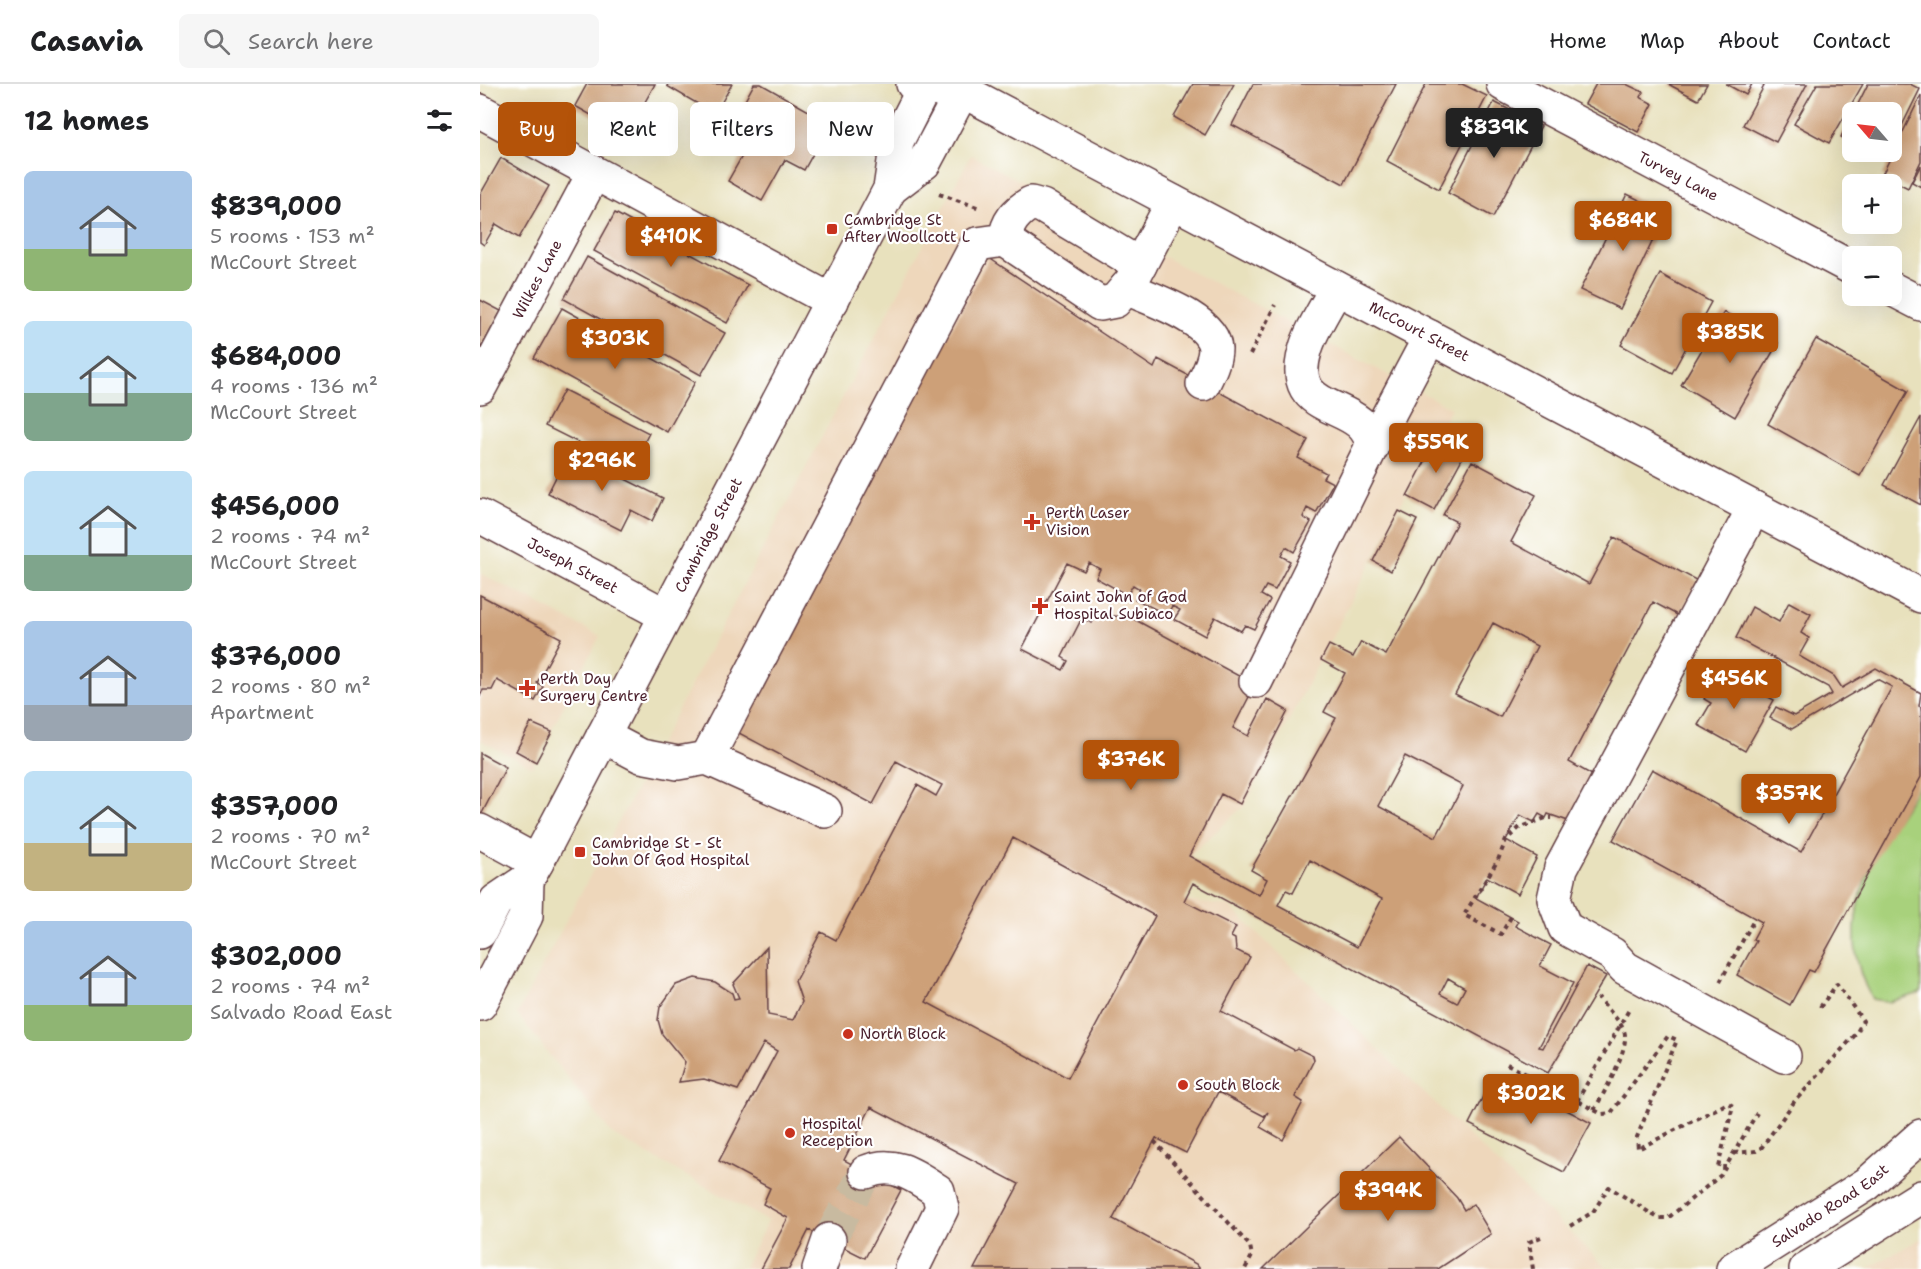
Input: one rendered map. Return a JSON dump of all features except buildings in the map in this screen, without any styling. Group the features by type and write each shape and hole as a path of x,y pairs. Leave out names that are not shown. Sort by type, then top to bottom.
{"main road":[{"name":"Turvey Lane","path":"1503,84 1842,263"},
{"name":"McCourt Street","path":"921,86 964,87 1173,202 1921,596"},
{"name":"Cambridge Street","path":"480,1004 526,916 532,871 890,189 897,141 921,86"},
{"name":"Cambridge Street","path":"890,189 924,163 964,87"},
{"path":"480,111 832,301"},
{"name":"Wilkes Lane","path":"480,387 594,172"},
{"path":"707,758 977,244 1005,240 1100,303 1115,301 1133,276 1173,202"},
{"path":"1005,240 1009,223 1018,211 1031,203 1042,206 1133,276 1202,324 1212,339 1215,350 1203,384"},
{"path":"1336,288 1306,347 1300,375 1308,393 1359,423 1369,433 1372,446"},
{"path":"1902,294 1921,304"},
{"path":"1256,681 1372,446 1430,337"},
{"path":"1754,508 1561,868 1554,898 1565,928 1612,954 1625,968 1784,1056"},
{"name":"Joseph Street","path":"480,516 665,615"},
{"path":"603,736 641,756 678,763 707,758 825,811"},
{"path":"480,831 532,871"},
{"name":"Cambridge Street","path":"480,932 496,901 532,871"},
{"name":"Salvado Road East","path":"1733,1269 1867,1184 1921,1136"},
{"path":"866,1172 881,1166 899,1170 938,1191 942,1209 912,1269"},
{"path":"1806,1269 1921,1197"}],"path":[{"path":"938,194 982,209"},
{"path":"1246,363 1275,305"},
{"path":"1719,983 1755,918"},
{"path":"1594,1110 1614,1073 1625,1038 1620,1025 1598,997"},
{"path":"1577,1101 1632,1005 1640,1010"},
{"path":"1507,1064 1602,1114 1611,1113 1668,1036 1677,1040 1637,1137 1638,1149 1728,1103 1733,1106 1732,1117 1718,1167 1726,1167"},
{"path":"1570,1226 1593,1212 1609,1187 1658,1218 1668,1218 1721,1175 1757,1113"},
{"path":"1154,1141 1251,1246 1252,1256 1245,1269"},
{"path":"1533,1269 1529,1242 1541,1237"}],"shaded area":[{"name":"Saint John of God Hospital Subiaco","path":"971,155 1451,408 1245,805 1189,856 1184,901 1229,906 1608,1269 743,1269 768,1221 613,1135 517,1014"},
{"name":"Perth Day Surgery Centre","path":"480,573 600,636 532,767 480,740"},
{"path":"1921,1238 1921,1269 1868,1269"}],"green space":[{"path":"1921,783 1921,993 1889,1002 1872,999 1860,970 1855,942 1856,914 1863,886 1874,860"}],"tunnel":[{"path":"829,1240 866,1172"}],"place":[{"name":"Cambridge St After Woollcott L","path":"832,229"},
{"name":"Perth Laser Vision","path":"1032,522"},
{"name":"Saint John of God Hospital Subiaco","path":"1040,606"},
{"name":"Perth Day Surgery Centre","path":"527,688"},
{"name":"Cambridge St - St John Of God Hospital","path":"580,852"},
{"name":"North Block","path":"848,1034"},
{"name":"South Block","path":"1183,1085"},
{"name":"Hospital Reception","path":"790,1133"}]}
